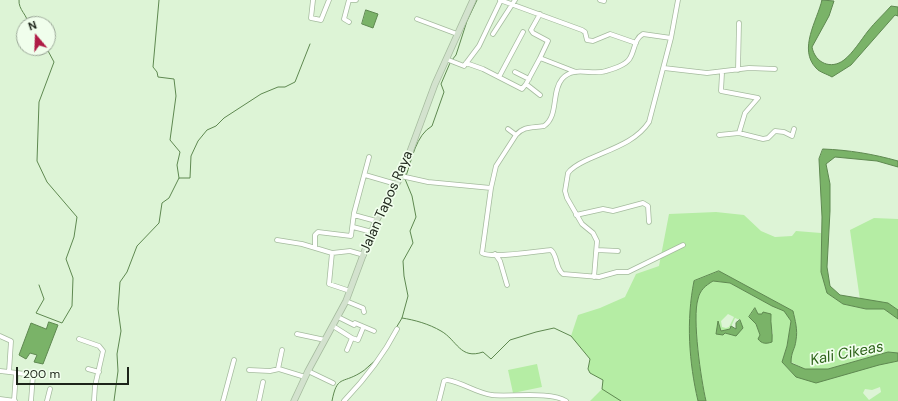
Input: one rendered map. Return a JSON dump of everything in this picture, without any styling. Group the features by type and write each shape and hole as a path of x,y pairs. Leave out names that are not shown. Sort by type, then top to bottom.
{"main road":[{"name":"Jalan Tapos Raya","path":"294,401 308,371 346,301 376,220 396,184 405,177 435,84 450,60 457,34 472,0"}],"street":[{"path":"313,0 312,18 321,20 329,0"},
{"path":"349,0 344,19 349,22"},
{"path":"450,60 464,66 479,46 500,0 514,2 585,32 587,40 593,41 610,34 636,43"},
{"path":"594,277 597,241 594,234 585,227 576,215 565,191 568,173 578,164 632,139 640,133 652,116 671,38 678,0"},
{"path":"493,34 514,2"},
{"path":"466,63 522,89 529,79 548,41 533,33 531,30 540,14"},
{"path":"417,19 457,34"},
{"path":"738,70 740,24"},
{"path":"499,77 523,32"},
{"path":"671,38 644,33 639,36 629,60 608,71 576,72 565,76 558,86 555,103 547,124 541,127 531,126 519,132 496,166 491,188 482,252 484,254 495,254 551,250 562,274 604,277 617,272 632,271 683,245"},
{"path":"540,58 576,72"},
{"path":"664,68 707,73 775,69"},
{"path":"515,72 529,79"},
{"path":"722,73 720,88 722,92 758,98 745,113 739,133"},
{"path":"526,84 540,95"},
{"path":"719,135 739,133 763,139 768,138 775,131 782,131 792,136 794,128"},
{"path":"508,129 516,136"},
{"path":"315,248 315,235 318,232 351,236 354,215 369,157"},
{"path":"365,175 396,184"},
{"path":"405,177 428,182 491,188"},
{"path":"576,215 603,209 614,211 643,203 648,206 649,222"},
{"path":"354,215 376,220"},
{"path":"353,227 372,232"},
{"path":"277,240 296,243 332,253 350,251 364,255"},
{"path":"597,250 618,251"},
{"path":"332,253 330,285 350,292"},
{"path":"495,254 500,261 507,285"},
{"path":"346,301 363,308 364,312"},
{"path":"338,317 374,331"},
{"path":"333,326 358,340 363,328"},
{"path":"344,401 356,390 381,357 397,328"},
{"path":"297,334 325,340"},
{"path":"0,336 12,341 9,372"},
{"path":"347,350 352,338"},
{"path":"79,340 99,346 103,350 95,386 94,401"},
{"path":"278,369 282,350"},
{"path":"223,401 234,360"},
{"path":"88,369 99,372"},
{"path":"249,370 270,371 278,369 305,377"},
{"path":"0,371 33,375 31,401"},
{"path":"308,371 333,383"},
{"path":"0,399 15,401 16,373"},
{"path":"439,401 444,381 447,380 490,395 547,396 560,398 566,401"},
{"path":"259,401 263,382"},
{"path":"47,401 50,389"}],"shaded area":[{"path":"822,0 834,1 829,16 812,47 816,57 824,63 834,64 844,60 891,6 898,7 898,16 895,15 851,65 832,77 816,68 811,60 809,52 810,35"},
{"path":"366,10 378,14 373,28 362,24"},
{"path":"823,149 861,153 898,161 898,167 877,161 835,157 826,164 830,184 827,267 830,286 840,295 888,303 898,310 898,319 884,309 866,309 843,304 827,293 821,272 822,217 819,159"},
{"path":"716,212 744,215 761,231 775,237 792,236 796,231 821,233 821,272 827,293 843,304 866,309 884,309 898,319 898,353 888,352 828,369 805,369 791,362 797,336 793,311 719,271 694,281 689,326 692,371 698,401 590,401 602,389 603,380 590,373 588,369 590,359 571,336 578,315 600,308 625,297 636,274 659,266 669,214"},
{"path":"874,218 898,219 898,310 888,303 860,300 850,230"},
{"path":"719,271 793,311 797,336 791,363 805,369 828,369 888,352 898,353 898,361 816,383 796,377 782,362 787,346 791,321 784,311 730,283 713,281 702,291 696,308 698,349 706,401 698,401 692,371 689,326 694,281"},
{"path":"713,281 730,283 772,306 784,310 791,321 787,346 782,362 796,377 898,361 898,401 706,401 698,349 696,308 703,288","holes":["755,308 758,314 762,314 770,322 773,334 760,335 756,324 749,317","728,314 734,317 729,327 726,328 722,327 721,321","735,318 740,320 743,328 731,333 716,334 719,323 721,331 730,329","880,387 881,392 869,400 863,393 865,389 872,390"]},
{"path":"755,308 758,314 762,314 763,312 771,314 772,342 764,343 758,339 760,335 756,324 749,317"},
{"path":"740,320 743,328 736,336 725,333 723,335 716,334 718,321 721,331 730,329 731,326 736,329 736,323"},
{"path":"49,322 58,325 43,364 34,362 37,355 30,353 26,359 19,355 31,323 46,329"},
{"path":"537,364 542,387 513,393 508,370"}],"waterway":[{"path":"19,0 20,7 25,16"},
{"path":"159,0 153,67 157,72 158,77 174,79 176,96 170,140 180,152 177,165 179,178"},
{"path":"452,60 456,55 467,21 477,0"},
{"path":"114,401 118,371 117,354 121,331 118,309 120,282 127,272 137,246 159,223 162,203 169,198 179,178 190,178 191,156 198,141 207,130 216,126 224,118 261,94 278,87 285,87 295,82 310,44"},
{"path":"39,285 44,299 36,313 62,323 72,306 73,278 66,259 74,237 77,217 47,182 37,161 39,102 54,62 51,56"},
{"path":"406,176 418,141 432,126 444,92 441,84 450,63"},
{"path":"396,328 402,318 408,296 403,261 413,243 410,231 416,217 412,196 405,179"},
{"path":"402,318 432,326 441,331 464,351 475,354 483,352 491,359 510,340 554,328 571,336 590,359 588,369 590,373 603,380 602,389 621,401"},
{"path":"332,401 336,387 341,381 362,372 375,361"}],"water label":[{"name":"Kali Cikeas","path":"847,354"}]}
